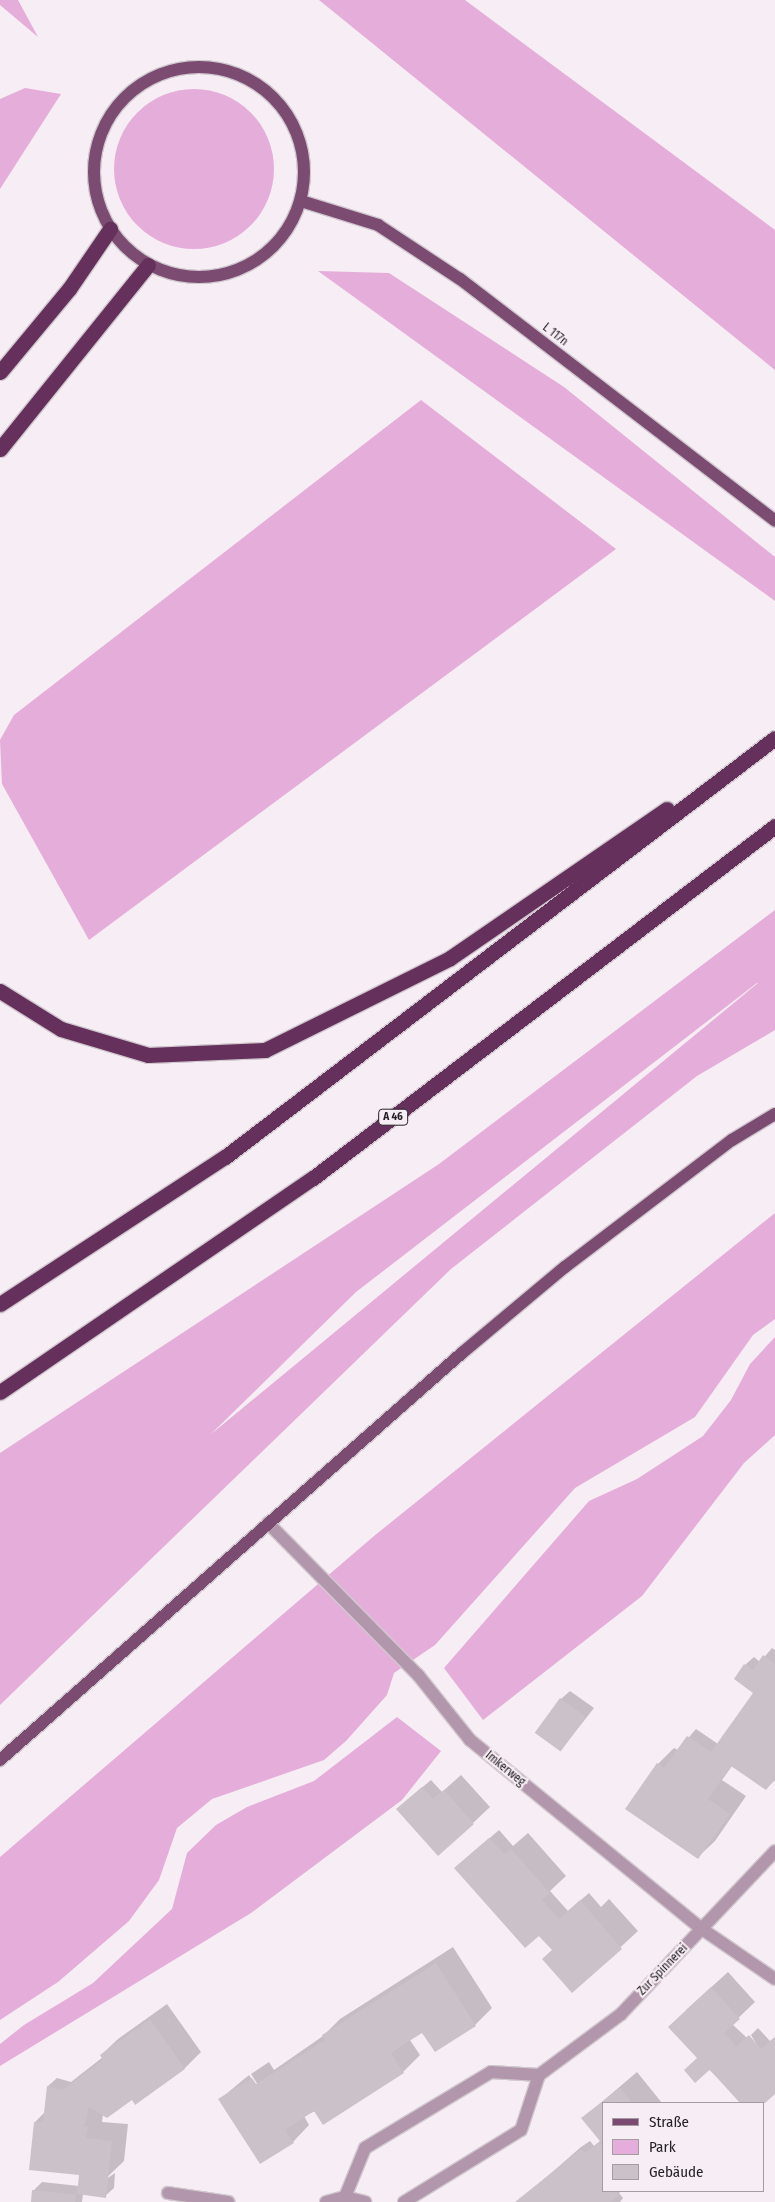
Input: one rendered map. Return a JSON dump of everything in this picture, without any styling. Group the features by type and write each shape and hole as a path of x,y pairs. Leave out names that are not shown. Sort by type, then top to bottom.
{"highway":[{"path":"0,372 69,289 110,229"},
{"path":"0,449 148,265"},
{"path":"0,991 61,1029 148,1055 265,1050 450,958 775,734"},
{"path":"0,1304 225,1157 775,738"},
{"name":"A 46","path":"0,1392 313,1178 775,826"}],"main road":[{"path":"196,66 229,71 259,84 282,107 298,136 305,168 301,201 284,234 257,260 222,275 184,276 148,265 120,243 110,229 95,193 94,153 108,117 135,88 164,72 196,66"},
{"name":"L 117n","path":"301,201 378,225 460,279 775,521"},
{"path":"0,1760 268,1523 565,1267 732,1140 775,1114"}],"street":[{"name":"Imkerweg","path":"268,1523 418,1675 470,1740 702,1929 775,1978"},
{"name":"Zur Spinnerei","path":"540,2075 621,2014 775,1851"},
{"path":"344,2197 366,2148 491,2072 540,2075 522,2130 404,2202"},
{"path":"168,2194 228,2202"},
{"path":"326,2202 344,2197 365,2202"}],"green space":[{"path":"0,0 18,0 38,37 0,5"},
{"path":"319,0 465,0 775,230 775,370"},
{"path":"25,88 61,94 0,189 0,99"},
{"path":"194,89 225,95 245,107 256,118 268,138 274,169 268,200 256,220 245,231 225,243 194,249 163,243 143,231 132,220 120,200 114,169 120,138 132,118 143,107 163,95"},
{"path":"318,271 389,273 564,387 775,557 775,601"},
{"path":"421,400 616,549 89,940 2,784 0,740 14,715"},
{"path":"775,910 775,1030 697,1076 451,1269 0,1705 0,1453 439,1164","holes":["758,983 210,1435 356,1292"]},
{"path":"775,1213 775,1319 753,1335 695,1417 575,1488 435,1645 394,1673 387,1695 346,1741 324,1760 212,1799 177,1828 159,1880 129,1921 58,1982 0,2020 0,1857 374,1536"},
{"path":"775,1337 775,1435 744,1463 642,1596 483,1720 444,1668 589,1501 637,1479 703,1436 731,1400 750,1364"},
{"path":"397,1717 441,1751 402,1800 251,1913 0,2066 0,2044 24,2025 93,1983 172,1909 187,1853 216,1825 247,1807 314,1781"}],"building":[{"path":"763,1655 775,1664 775,1778 766,1790 731,1766 708,1799 730,1814 698,1859 625,1809 657,1763 664,1768 687,1736 711,1752 753,1693 734,1679 744,1664 753,1670"},
{"path":"560,1698 586,1717 561,1752 535,1733"},
{"path":"422,1787 433,1799 444,1790 474,1824 438,1856 396,1809"},
{"path":"489,1838 504,1854 511,1849 550,1893 542,1900 559,1919 580,1900 622,1949 572,1993 542,1959 552,1950 539,1936 525,1948 454,1868"},
{"path":"436,1963 476,2026 435,2052 422,2033 406,2043 391,2053 404,2073 323,2125 314,2111 285,2130 294,2143 260,2164 218,2099 252,2078 256,2084 325,2040 322,2035"},
{"path":"711,1987 740,2019 724,2033 736,2046 695,2083 684,2070 697,2058 668,2027"},
{"path":"150,2019 185,2069 135,2105 132,2100 107,2118 89,2107 84,2127 88,2127 86,2138 112,2141 106,2198 77,2194 79,2175 29,2170 34,2122 43,2122 47,2086 62,2090 103,2060 100,2055"},
{"path":"749,2035 761,2049 775,2037 775,2094 765,2103 739,2102 710,2070"},
{"path":"620,2088 631,2102 602,2102 602,2144 581,2118"},
{"path":"599,2142 602,2146 602,2192 617,2192 619,2195 610,2202 515,2202 581,2149 585,2153"},
{"path":"32,2190 76,2195 75,2202 31,2202"}]}
